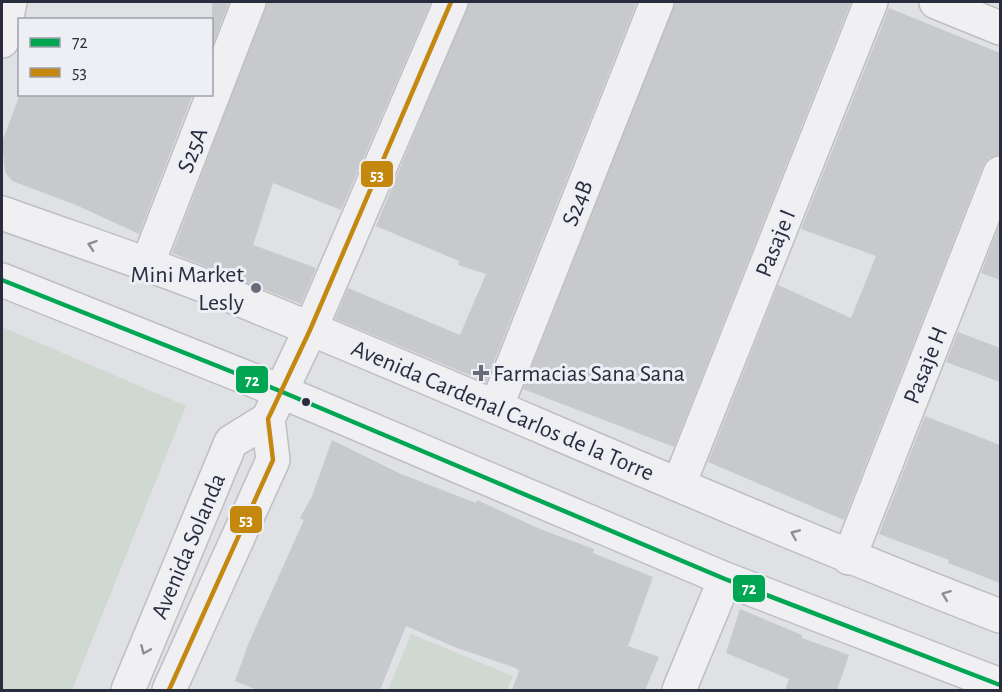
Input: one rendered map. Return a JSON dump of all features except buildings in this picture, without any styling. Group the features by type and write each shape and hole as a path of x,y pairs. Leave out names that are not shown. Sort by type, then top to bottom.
{"street":[{"path":"2,41 10,2"},
{"name":"S25A","path":"213,95 249,2"},
{"path":"274,405 310,330 450,2"},
{"name":"S24B","path":"497,405 657,2"},
{"name":"Pasaje I","path":"679,484 871,2"},
{"path":"936,2 1000,28"},
{"name":"S25A","path":"147,265 213,96"},
{"name":"Pasaje H","path":"849,558 1000,173"},
{"name":"Avenida Cardenal Carlos de la Torre","path":"2,213 147,265 497,405 849,558 1000,616"},
{"path":"2,280 274,405 1000,685"},
{"name":"Avenida Solanda","path":"128,690 231,442 274,405"},
{"name":"Avenida Solanda","path":"169,690 273,460 274,405"},
{"path":"680,690 725,579"}],"shaded area":[{"path":"2,327 186,406 72,690 2,690"},
{"path":"411,634 513,676 507,690 388,690"}],"transit line":[{"name":"53","path":"169,690 273,460 268,419 310,330 451,2"},
{"name":"72","path":"2,280 280,391 725,579 1000,685"}],"place":[{"name":"Mini Market Lesly","path":"256,288"},
{"name":"Farmacias Sana Sana","path":"481,373"}]}
